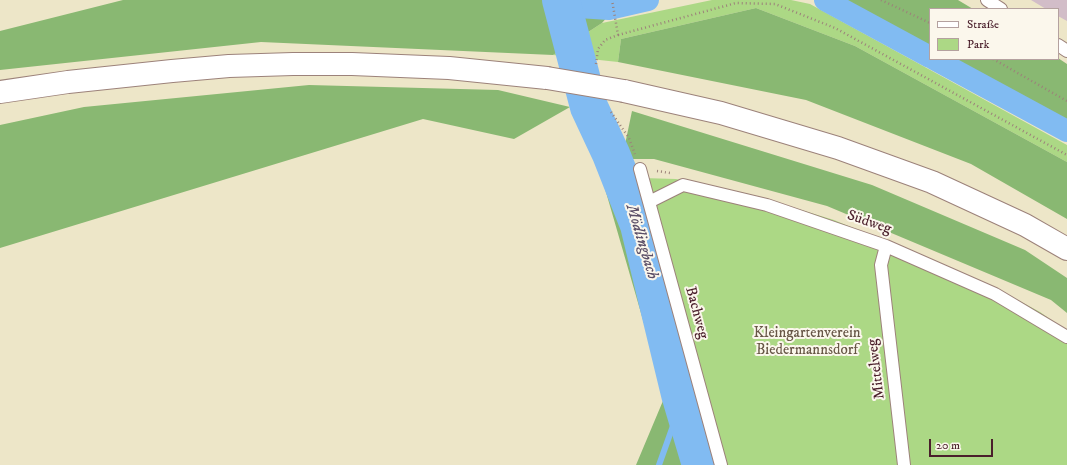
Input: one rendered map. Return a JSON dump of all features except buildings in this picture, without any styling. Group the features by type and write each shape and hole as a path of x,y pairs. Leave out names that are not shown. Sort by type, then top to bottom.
{"main road":[{"path":"0,92 68,82 172,70 293,64 352,64 449,68 547,78 624,91 721,113 838,148 932,182 1025,225 1067,249"}],"lane":[{"path":"987,0 999,8"},
{"name":"Bachweg","path":"640,169 721,465"},
{"name":"Südweg","path":"649,202 683,184 768,205 886,246 995,294 1067,337"},
{"name":"Mittelweg","path":"886,246 881,265 904,465"}],"path":[{"path":"612,0 618,35"},
{"path":"881,0 929,23"},
{"path":"605,40 618,35 736,3 775,4 835,28 1067,155"},
{"path":"995,60 1067,101"}],"shaded area":[{"path":"1031,0 1067,0 1067,21 1059,17 1059,8 1044,8"}],"green space":[{"path":"123,0 622,0 602,23 553,55 261,42 0,70 0,31"},
{"path":"712,0 791,0 810,4 1067,145 1067,162 855,46 756,8 621,39 618,62 553,55 602,23"},
{"path":"839,0 958,0 971,8 929,8 929,48"},
{"path":"756,8 855,46 1067,162 1067,219 971,164 806,100 618,62 621,39"},
{"path":"1059,59 1067,64 1067,123 950,60 1059,60"},
{"path":"309,85 498,90 570,107 514,139 423,119 0,248 0,125 84,107"},
{"path":"632,111 872,185 1025,250 1067,278 1067,313 1051,300 827,206 654,159 622,159"},
{"path":"599,168 631,180 714,465 636,465 665,396"},
{"name":"Kleingartenverein Biedermannsdorf","path":"642,178 676,179 749,194 834,220 990,285 1040,312 1067,331 1067,465 714,465 631,180"}],"waterway":[{"name":"Mödlingbach","path":"561,0 589,107 611,154 639,225 680,394 701,465"},
{"path":"563,6 609,9 648,0"},
{"path":"825,0 929,56"},
{"path":"936,60 1067,131"},
{"path":"659,465 674,423 680,394"}]}
